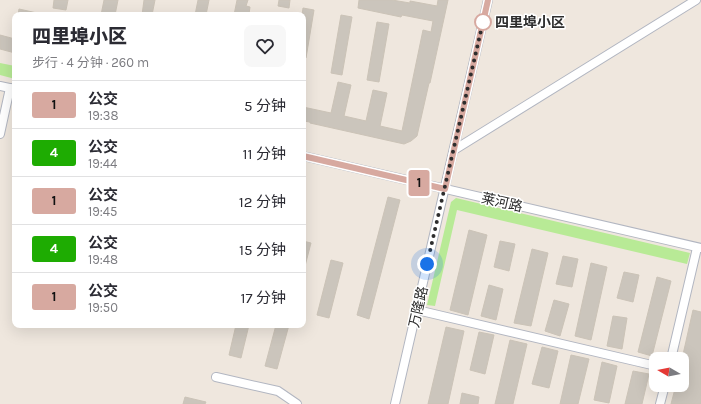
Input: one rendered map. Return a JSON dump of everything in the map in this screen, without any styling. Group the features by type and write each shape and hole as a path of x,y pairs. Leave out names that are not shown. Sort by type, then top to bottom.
{"street":[{"name":"万隆路","path":"395,404 488,0"},
{"path":"454,150 696,0"},
{"path":"0,86 12,89"},
{"path":"0,134 12,92"},
{"name":"莱河路","path":"306,157 699,248"},
{"path":"673,352 699,248"},
{"path":"417,310 649,364"},
{"path":"216,377 278,391 297,404"},
{"path":"660,404 663,392"}],"green space":[{"path":"0,63 12,65 12,78 0,75"},
{"path":"456,198 690,253 687,264 457,210 435,306 427,305 451,202"}],"building":[{"path":"54,0 68,0 66,10 53,8"},
{"path":"104,0 118,0 116,12 102,12"},
{"path":"144,0 155,0 153,12 142,12"},
{"path":"198,0 209,0 207,12 196,12"},
{"path":"237,0 248,0 246,6 250,7 249,12 235,12"},
{"path":"279,0 290,0 289,8 278,6"},
{"path":"359,0 392,0 410,3 410,1 437,6 438,0 448,0 417,136 404,144 306,121 306,108 331,113 338,82 351,85 344,116 366,121 373,90 387,93 380,126 402,131 423,30 431,32 433,21 402,15 401,17 358,8"},
{"path":"303,8 314,10 306,58 306,12 302,12"},
{"path":"19,9 32,12 18,12"},
{"path":"341,15 352,17 342,75 331,73"},
{"path":"377,22 389,24 379,82 367,80"},
{"path":"0,35 12,38 12,52 0,49"},
{"path":"388,197 400,200 369,319 357,315"},
{"path":"469,230 487,235 468,315 450,310"},
{"path":"500,241 515,244 509,271 494,267"},
{"path":"306,242 311,243 306,262"},
{"path":"532,249 548,253 531,326 514,323"},
{"path":"563,256 578,259 572,287 556,284"},
{"path":"331,260 343,263 329,318 317,315"},
{"path":"591,263 607,267 591,340 575,336"},
{"path":"624,272 639,275 633,302 617,298"},
{"path":"657,277 671,281 653,352 649,352 649,355 638,352"},
{"path":"489,285 503,289 496,320 481,316"},
{"path":"554,300 569,304 560,336 545,331"},
{"path":"693,310 701,312 701,404 671,404 674,392 689,392 689,352 684,352"},
{"path":"613,316 627,318 622,349 607,346"},
{"path":"446,327 464,331 448,404 428,404"},
{"path":"235,328 248,328 241,358 229,355"},
{"path":"275,328 288,328 277,369 265,366"},
{"path":"479,332 494,335 485,374 470,370"},
{"path":"510,340 527,344 513,404 495,404"},
{"path":"542,347 558,351 549,388 532,384"},
{"path":"571,355 589,359 578,404 560,404"},
{"path":"602,362 617,366 609,403 594,400"},
{"path":"633,371 649,374 642,404 625,404"},
{"path":"462,393 479,397 478,404 460,404"},
{"path":"185,397 206,402 205,404 183,404"}],"bus line":[{"name":"1","path":"306,157 445,189 488,0"}],"place":[{"name":"四里埠小区","path":"483,22"}],"route":[{"path":"427,264 483,22"}]}
